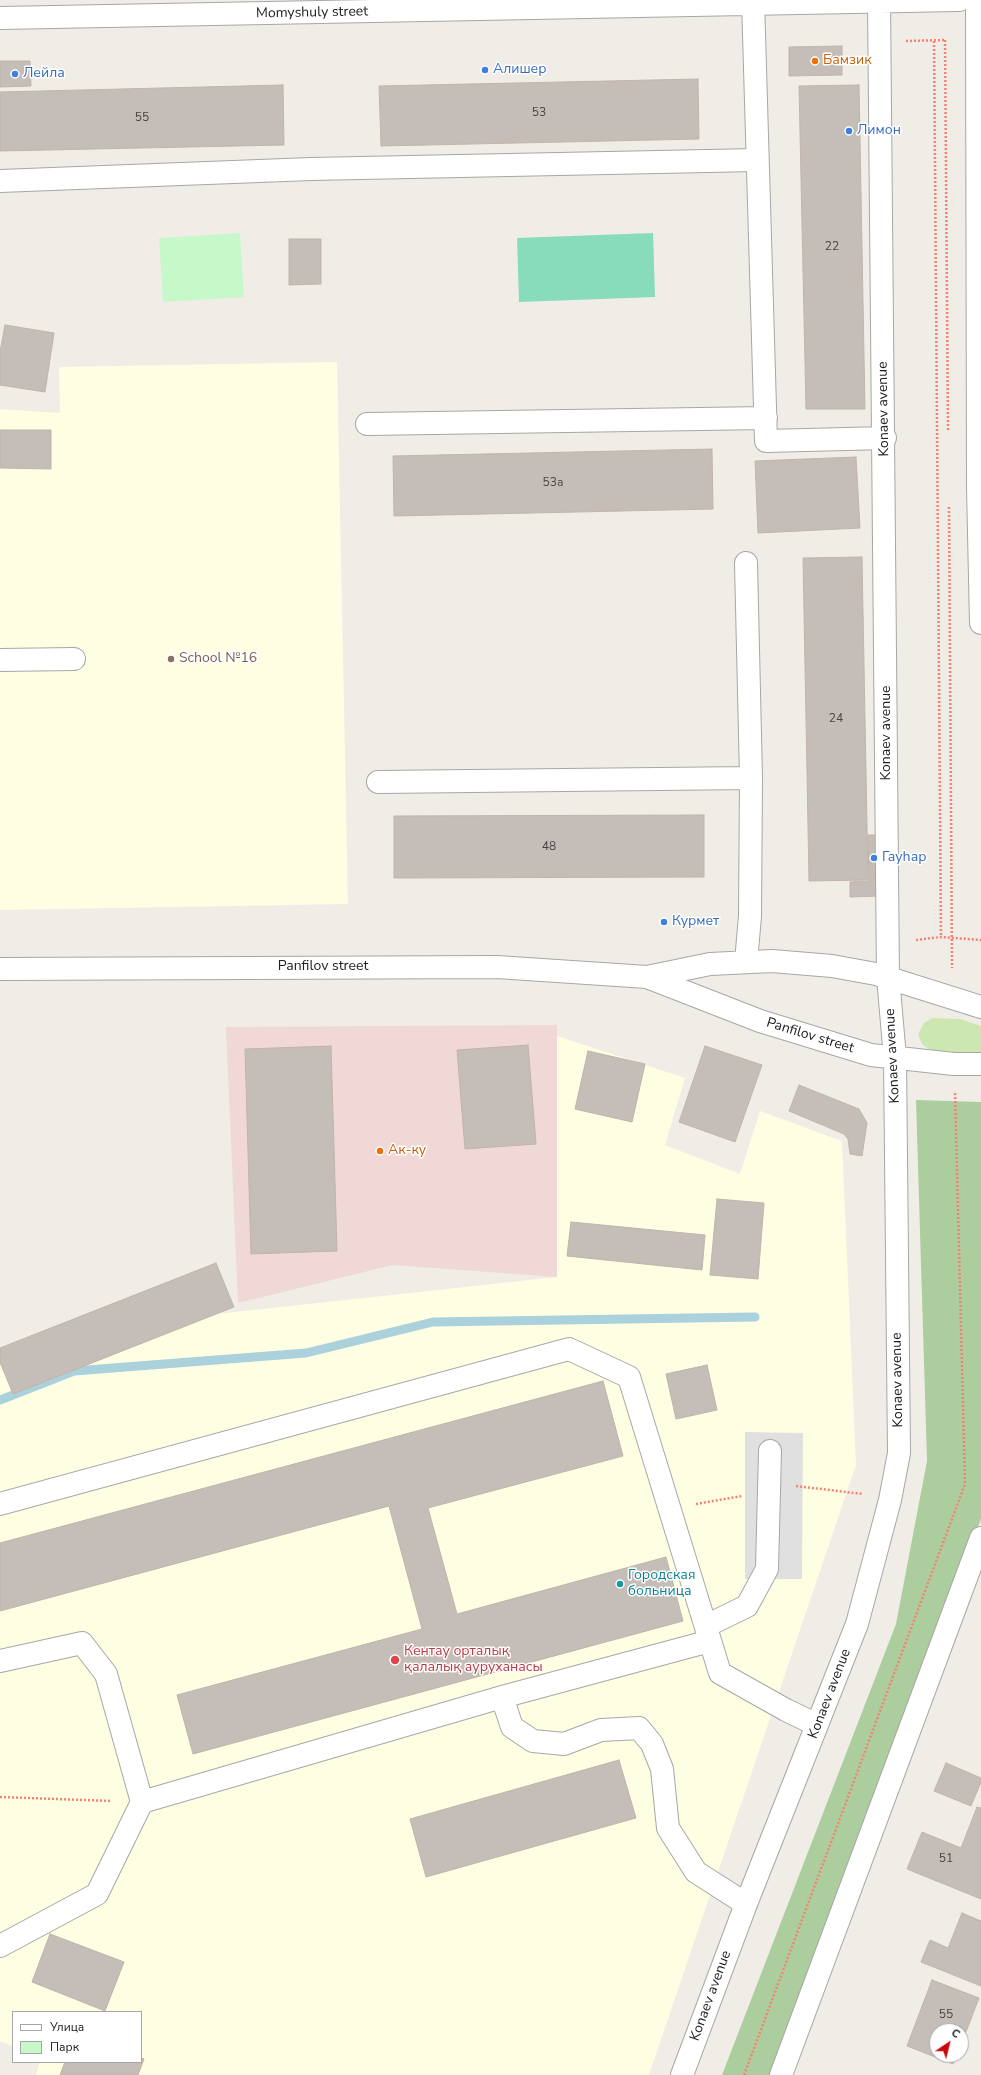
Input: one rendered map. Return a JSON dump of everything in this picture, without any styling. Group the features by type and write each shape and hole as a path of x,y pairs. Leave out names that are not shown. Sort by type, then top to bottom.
{"street":[{"name":"Momyshuly street","path":"0,18 959,0"},
{"path":"977,0 979,38 978,488 981,623"},
{"name":"Konaev avenue","path":"682,2075 746,1904 857,1624 890,1500 899,1453 895,1058 888,977 885,438 879,1"},
{"path":"753,3 766,441 885,438"},
{"path":"0,181 312,169 757,160"},
{"path":"367,424 766,418"},
{"path":"746,563 751,778 750,916 746,962"},
{"path":"0,660 74,659"},
{"path":"378,782 751,778"},
{"name":"Panfilov street","path":"0,969 497,967 647,977 710,964 772,961 832,966 888,977 981,1007"},
{"name":"Panfilov street","path":"647,977 760,1021 871,1056 954,1064 981,1064"},
{"path":"0,1504 569,1348 629,1377 720,1673 817,1726"},
{"path":"142,1802 502,1697 708,1633 747,1606 767,1569 770,1451"},
{"path":"781,2075 981,1538"},
{"path":"0,1660 82,1643 106,1674 142,1802 97,1894 0,1946"},
{"path":"502,1697 512,1727 534,1741 564,1744 601,1730 639,1728 652,1744 662,1769 668,1828 696,1872 746,1904"}],"path":[{"path":"880,42 979,38"},
{"path":"934,41 941,937"},
{"path":"889,943 941,937 981,940"},
{"path":"0,1797 142,1802"}],"shaded area":[{"name":"School №16","path":"337,362 348,904 0,910 0,409 60,413 59,367"},
{"path":"557,1025 557,1277 393,1265 238,1303 226,1027"},
{"name":"Кентау орталық қалалық ауруханасы","path":"557,1036 685,1078 665,1145 740,1174 760,1111 842,1141 856,1465 649,2075 36,2075 40,2063 142,2063 142,2011 12,2011 12,2046 0,2041 0,1367 106,1326 557,1277"},
{"path":"745,1432 803,1433 802,1579 745,1579"}],"green space":[{"path":"240,233 244,297 163,302 159,238"},
{"path":"653,233 655,297 519,302 517,238"},
{"path":"932,1018 960,1019 981,1026 981,1052 975,1054 930,1050 922,1044 918,1034 924,1023"},
{"path":"916,1100 981,1102 981,1519 770,2075 722,2075 896,1624 927,1461"}],"building":[{"name":"Бамзик","path":"842,46 842,75 789,76 789,47"},
{"name":"Лейла","path":"0,61 30,61 31,86 0,87"},
{"path":"698,79 699,139 381,146 379,86"},
{"path":"283,85 284,145 0,151 0,92"},
{"path":"859,85 865,409 806,409 799,86"},
{"path":"289,239 321,239 321,284 289,285"},
{"path":"5,325 54,333 45,392 0,385 0,352"},
{"path":"0,430 51,430 51,469 0,468"},
{"path":"712,449 713,509 394,516 393,456"},
{"path":"856,457 860,528 758,533 755,461"},
{"path":"862,557 868,880 809,881 803,558"},
{"path":"704,815 704,877 394,878 394,816"},
{"name":"Гауһар","path":"868,835 878,835 880,896 850,897 850,882 869,881"},
{"path":"528,1045 536,1144 465,1149 457,1050"},
{"path":"331,1046 337,1251 251,1254 245,1049"},
{"path":"705,1046 762,1065 735,1142 679,1122"},
{"path":"588,1051 645,1064 632,1122 575,1109"},
{"path":"799,1085 859,1109 867,1123 862,1156 850,1154 848,1139 844,1134 789,1111"},
{"path":"717,1199 764,1203 758,1279 710,1275"},
{"path":"571,1222 705,1235 702,1270 567,1256"},
{"path":"216,1263 234,1307 13,1394 0,1362 0,1348"},
{"path":"707,1365 717,1410 676,1419 666,1374"},
{"name":"Городская больница","path":"603,1381 623,1456 428,1508 457,1614 666,1557 683,1621 193,1754 177,1695 422,1629 389,1506 0,1611 0,1543"},
{"path":"619,1760 636,1818 426,1877 410,1819"},
{"path":"946,1763 981,1778 981,1782 971,1806 934,1791"},
{"path":"977,1807 981,1808 981,1899 907,1869 922,1832 961,1848"},
{"path":"962,1913 981,1921 981,1986 921,1962 930,1940 948,1948"},
{"path":"50,1934 124,1962 105,2011 32,1982"},
{"path":"932,1980 979,1998 969,2024 929,2023 929,2055 907,2046"},
{"path":"142,2058 144,2059 138,2075 60,2075 65,2063 142,2063"}],"waterway":[{"path":"0,1400 74,1371 306,1353 433,1322 755,1317"}],"place":[{"name":"Бамзик","path":"815,61"},
{"name":"Алишер","path":"485,70"},
{"name":"Лейла","path":"15,74"},
{"name":"Лимон","path":"849,131"},
{"name":"School №16","path":"171,659"},
{"name":"Гауһар","path":"874,858"},
{"name":"Курмет","path":"664,922"},
{"name":"Ак-ку","path":"380,1151"},
{"name":"Городская больница","path":"620,1584"},
{"name":"Кентау орталық қалалық ауруханасы","path":"395,1660"}]}
